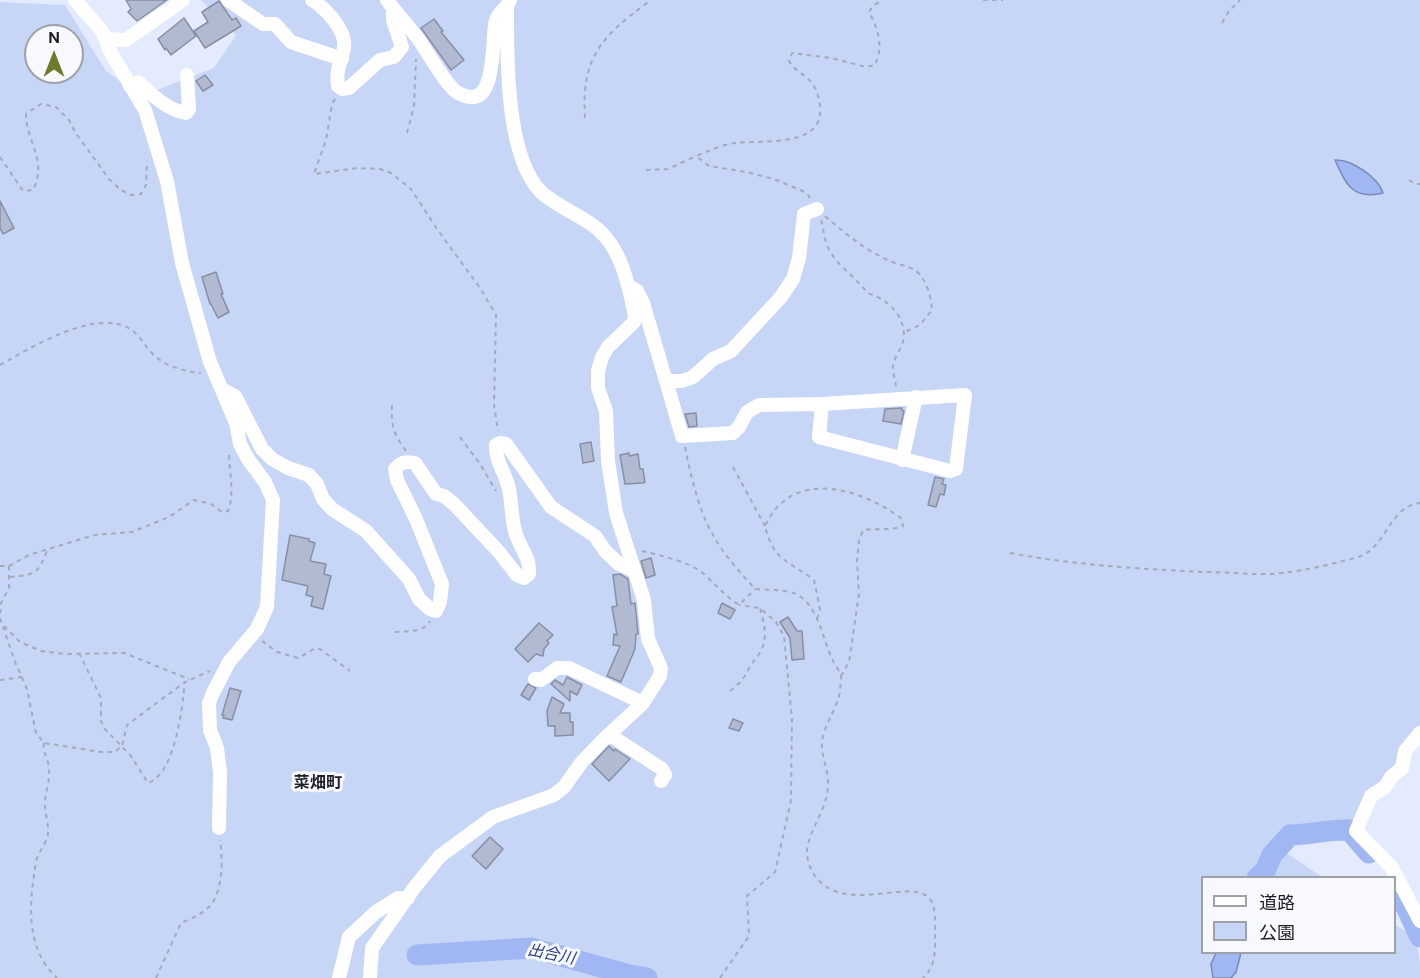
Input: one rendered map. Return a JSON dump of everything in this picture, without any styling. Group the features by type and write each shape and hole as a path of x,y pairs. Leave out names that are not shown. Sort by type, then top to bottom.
{"street":[{"path":"75,0 102,31 119,68 145,110 167,181 182,263 210,362 236,423 240,444 265,482 273,500 267,607 257,629 230,662 209,703 210,730 217,748 220,772 219,828"},
{"path":"105,39 126,40 183,0"},
{"path":"228,0 263,24 275,24 291,42 342,59"},
{"path":"312,0 340,28 345,40 337,79 338,86 342,89 349,88 380,60 394,57 402,46 390,4"},
{"path":"390,4 418,39 454,91 470,97 477,96 484,90 490,71 495,25 499,13 508,3"},
{"path":"370,978 372,948 440,856 493,817 554,795 564,787 581,763 643,704 660,676 661,668 648,639 644,600 611,491 606,411 598,388 598,372 602,357 634,322 635,316 620,260 610,243 592,225 541,192 529,176 517,142 512,116 507,52 508,3"},
{"path":"130,86 138,82 168,106 178,112 186,113 189,109 187,75"},
{"path":"666,381 682,381 693,377 713,359 731,351 781,297 793,279 799,258 804,214 817,209"},
{"path":"627,285 637,291 643,303 682,436 733,433 747,412 759,405 822,404 965,395 956,469 951,471 902,460 819,437 822,404"},
{"path":"223,390 235,396 262,449 272,459 288,468 309,475 317,484 323,499 332,509 366,531 409,579 419,599 430,609 436,611 440,602 442,584 416,519 397,480 395,469 407,461 415,463 436,494 444,496 454,504 499,552 517,575 524,578 529,574 530,565 515,534 509,485 495,456 496,445 500,442 506,444 514,453 530,480 551,507 595,536 606,552 619,564 634,571"},
{"path":"902,460 915,397"},
{"path":"535,679 541,680 557,668 568,668 643,704"},
{"path":"1420,732 1405,751 1402,768 1391,777 1385,787 1371,796 1356,831 1392,868 1420,921"},
{"path":"610,735 662,770 665,775 661,781"},
{"path":"339,978 349,937 376,912 398,898 408,898"}],"path":[{"path":"585,118 584,101 587,78 595,51 614,29 648,0"},
{"path":"646,170 668,169 733,143 797,138 812,133 820,122 821,107 812,83 793,69 789,61 792,53 831,58 866,67 875,65 880,54 880,39 869,12 882,0"},
{"path":"983,0 1003,0"},
{"path":"1222,23 1229,11 1240,0"},
{"path":"407,133 414,106 418,39"},
{"path":"342,89 332,104 326,140 314,174 357,168 380,169 391,173 411,189 480,288 496,315 494,405 500,442"},
{"path":"0,157 23,191 33,190 39,167 26,126 26,114 41,104 56,107 69,120 75,132 110,179 121,190 131,195 141,194 146,185 148,140 152,134"},
{"path":"696,156 709,166 774,179 807,193 817,209 823,236 830,251 849,275 859,281 867,293 879,296 899,314 905,332 902,346 892,366 898,398"},
{"path":"1409,180 1420,184"},
{"path":"817,209 851,240 875,254 914,269 920,274 930,294 932,310 920,325 905,332"},
{"path":"0,365 44,340 90,323 105,322 120,324 133,331 153,354 166,364 192,372 216,374"},
{"path":"392,405 395,435 415,463"},
{"path":"682,436 691,477 711,532 732,563 755,589 795,593 805,601 817,620 824,643 841,676"},
{"path":"460,437 501,498"},
{"path":"0,566 9,566 29,555 94,535 132,532 169,517 194,501 211,504 222,512 228,511 232,492 228,446"},
{"path":"733,467 765,526 768,538 778,556 814,580 820,609 817,620"},
{"path":"765,526 781,503 810,489 830,488 856,495 891,511 902,519 903,526 894,530 874,528 863,530 859,540 857,561 859,594 849,663 841,676 837,705 825,725 822,757 828,786 822,810 808,842 807,856 818,881 831,889 864,896 912,891 930,898 935,914 935,954 933,966 923,978"},
{"path":"1010,553 1151,570 1280,573 1327,566 1367,554 1396,516 1409,504 1420,503"},
{"path":"10,577 31,575 37,572 48,549"},
{"path":"628,550 641,550 664,556 702,573 728,598 740,604 760,608 776,621 784,636 791,701 790,800 775,872 747,896 749,936 720,978"},
{"path":"9,566 9,588 1,603 2,624 27,689 36,733 44,743 115,752 122,746 127,724 185,682 210,671"},
{"path":"740,604 755,589"},
{"path":"730,691 743,682 765,639 765,626 760,608"},
{"path":"395,632 418,630 427,626 436,611"},
{"path":"2,624 20,642 41,651 64,654 124,653 191,680"},
{"path":"252,634 278,652 298,658 314,649 320,649 350,671"},
{"path":"79,652 101,698 101,721 104,728 139,766 148,783 160,773 174,749 183,706 185,682"},
{"path":"0,680 22,677"},
{"path":"44,743 43,749 49,768 45,803 48,832 46,843 36,861 31,918 40,958 57,978"},
{"path":"156,978 181,923 196,916 210,905 218,891 221,867 219,828"}],"green space":[{"path":"201,0 1420,0 1420,726 1402,749 1398,766 1356,821 1323,823 1289,829 1276,846 1321,876 1201,876 1201,954 1396,954 1396,926 1409,935 1417,947 1420,978 0,978 0,2 65,5 77,24 24,24 24,84 84,84 84,36 106,71 141,96 214,68 236,35"}],"water":[{"path":"1335,160 1349,162 1363,170 1376,181 1383,193 1364,194 1352,188 1343,177"},
{"path":"1216,954 1241,954 1236,972 1231,978 1213,978 1211,964"}],"building":[{"path":"126,0 167,0 137,21 128,12 131,9"},
{"path":"219,1 232,20 236,18 241,26 205,48 194,31 208,22 202,12"},
{"path":"184,18 196,36 171,55 158,39"},
{"path":"434,19 443,31 441,32 464,60 451,70 421,28"},
{"path":"205,75 213,85 203,91 196,81"},
{"path":"0,201 14,228 3,234 0,228"},
{"path":"216,272 223,294 221,294 229,312 218,318 210,304 202,277"},
{"path":"902,408 904,411 901,424 883,421 885,409"},
{"path":"696,413 697,426 689,427 685,414"},
{"path":"591,442 594,461 583,463 580,444"},
{"path":"629,453 629,456 638,454 645,482 625,484 620,455"},
{"path":"935,477 944,479 942,484 946,485 944,495 940,494 936,507 928,505"},
{"path":"290,535 309,539 315,543 310,561 326,564 324,574 331,576 323,609 311,606 313,597 306,595 308,586 282,580"},
{"path":"651,558 655,575 646,578 641,561"},
{"path":"620,574 628,579 631,604 635,603 638,634 636,634 635,649 621,682 607,676 620,646 613,645 614,634 617,635 612,607 617,606 613,575"},
{"path":"722,603 735,610 730,619 718,613"},
{"path":"788,617 797,631 802,631 804,659 792,660 790,638 780,622"},
{"path":"539,623 553,635 547,641 549,643 544,649 543,656 536,654 528,662 515,649"},
{"path":"567,677 582,685 577,695 570,691 570,701 551,684 555,680 563,685"},
{"path":"528,684 536,688 529,700 521,695"},
{"path":"230,688 241,691 232,720 223,718 224,715 222,715"},
{"path":"552,697 564,704 560,713 570,713 573,735 555,736 555,726 548,726 547,711"},
{"path":"733,719 743,723 739,731 729,728"},
{"path":"609,746 630,759 609,781 592,764"},
{"path":"490,837 503,849 486,869 472,856"}],"waterway":[{"name":"出合川","path":"1259,876 1265,871 1272,855 1290,835 1349,830 1369,853"},
{"name":"出合川","path":"1399,892 1420,937"},
{"name":"出合川","path":"417,955 532,948 647,978"}],"district":[{"name":"菜畑町","path":"318,784"}]}
